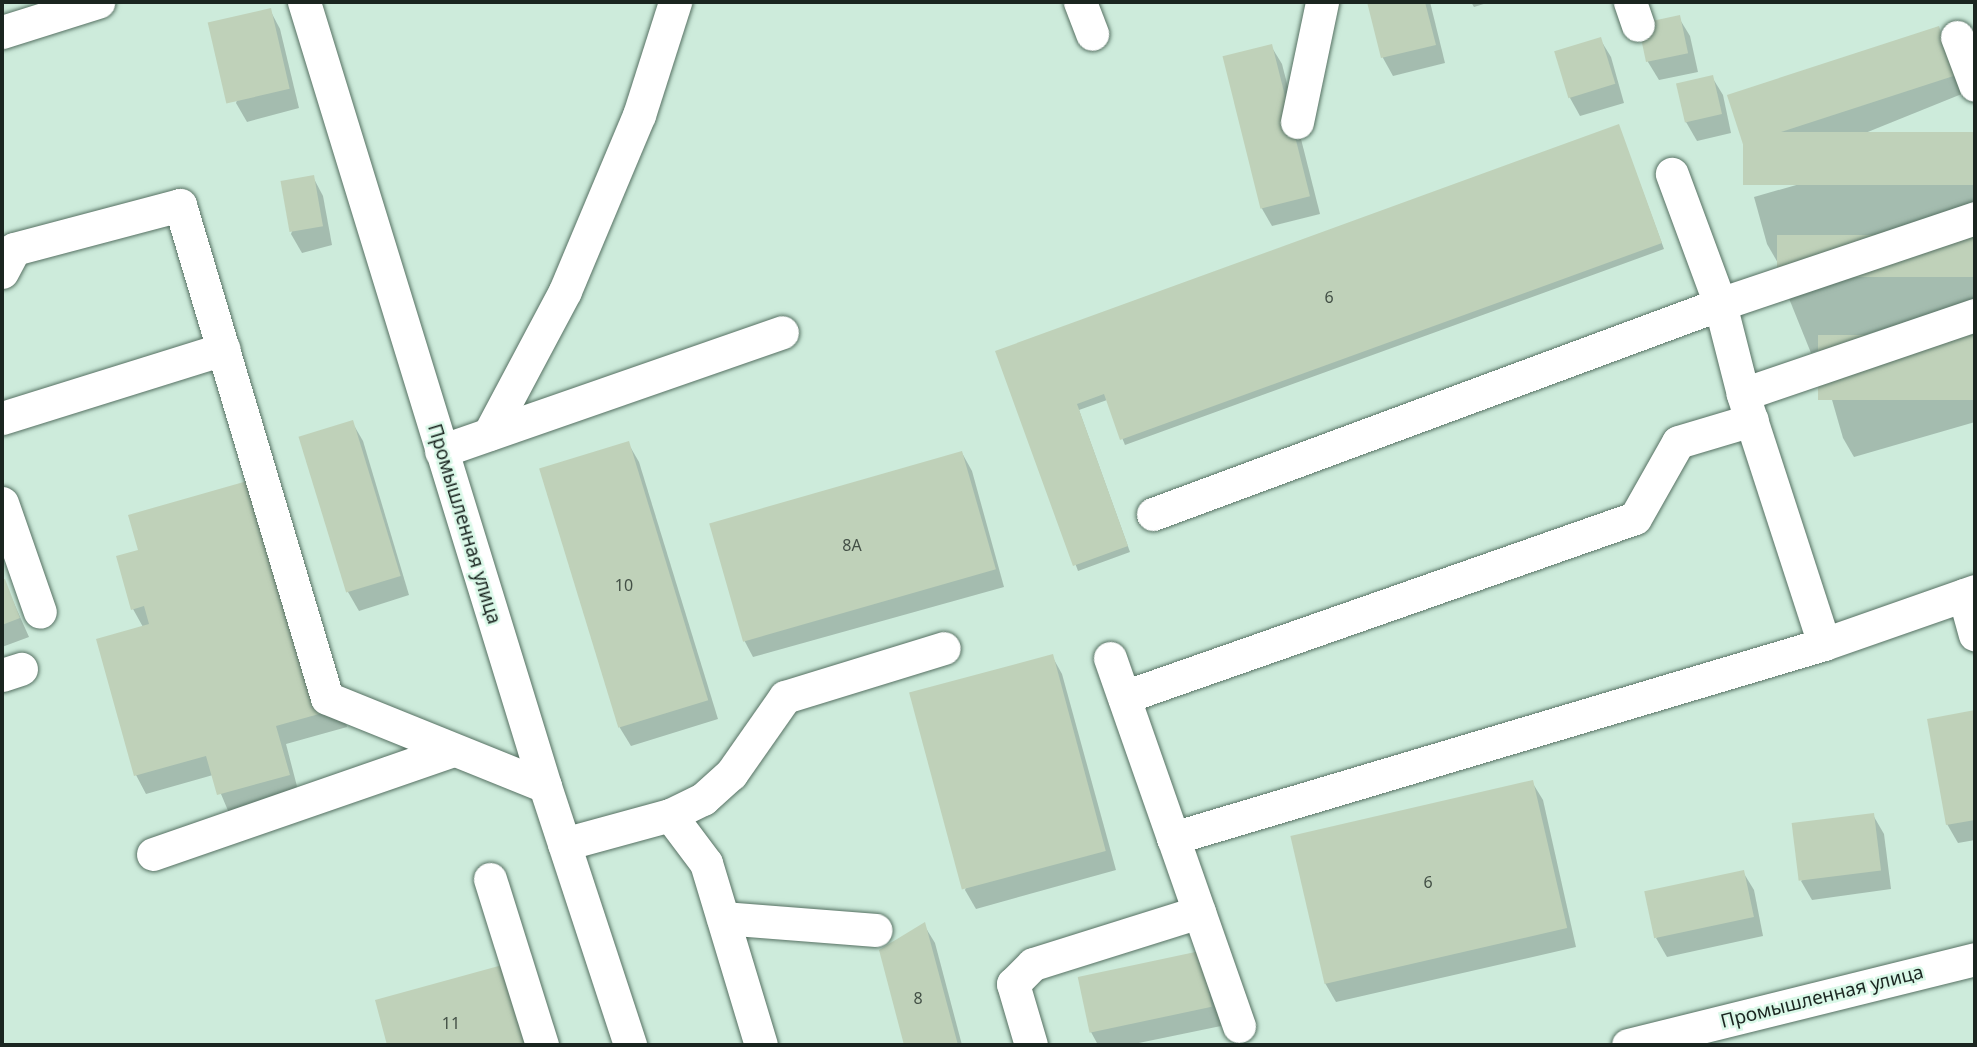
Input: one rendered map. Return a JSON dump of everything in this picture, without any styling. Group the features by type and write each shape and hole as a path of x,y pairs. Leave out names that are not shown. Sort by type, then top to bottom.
{"street":[{"path":"2,32 98,2"},
{"name":"Промышленная улица","path":"304,2 545,786 630,1045"},
{"path":"489,434 570,279 639,115 675,2"},
{"path":"1080,2 1092,34"},
{"path":"1297,122 1322,2"},
{"path":"1957,37 1975,85"},
{"path":"1672,174 1720,304 1747,407 1824,644"},
{"path":"2,272 14,250 180,205 327,698 545,786"},
{"path":"1153,514 1720,304 1975,218"},
{"path":"1124,697 1635,518 1678,442 1747,407 1975,315"},
{"path":"441,451 782,332"},
{"path":"2,418 223,349"},
{"path":"2,503 40,612"},
{"path":"1173,838 1824,644 1969,593 1975,635"},
{"path":"564,844 670,815 703,799 731,774 785,697 944,648"},
{"path":"1110,658 1239,1027"},
{"path":"153,854 454,750"},
{"path":"670,815 706,863 761,1045"},
{"path":"490,879 542,1045"},
{"path":"1031,1045 1013,984 1033,964 1199,912"},
{"path":"723,918 876,930"},
{"name":"Промышленная улица","path":"1628,1045 1975,959"}],"building":[{"path":"1367,2 1425,2 1436,45 1381,58"},
{"path":"271,8 290,89 226,103 208,23"},
{"path":"1680,15 1688,53 1646,62 1638,24"},
{"path":"1939,26 1955,75 1743,144 1727,95"},
{"path":"1601,37 1615,84 1568,98 1554,51"},
{"path":"1272,44 1310,196 1260,209 1223,56"},
{"path":"1713,75 1722,114 1685,123 1676,84"},
{"path":"1619,124 1662,243 1120,440 1104,394 1077,404 1128,546 1073,566 995,351"},
{"path":"1743,132 1975,132 1975,185 1743,185"},
{"path":"314,175 323,226 290,232 281,181"},
{"path":"1777,235 1975,235 1975,277 1777,277"},
{"path":"1818,335 1975,335 1975,400 1818,400"},
{"path":"353,420 401,576 346,593 298,437"},
{"path":"629,441 708,700 618,728 539,468"},
{"path":"962,451 996,569 743,642 709,523"},
{"path":"272,474 337,709 276,726 290,775 217,795 206,756 134,776 96,639 149,624 144,606 131,610 116,556 138,550 128,515"},
{"path":"5,579 20,618 2,625 2,580"},
{"path":"1053,654 1106,851 962,890 909,693"},
{"path":"1975,710 1975,820 1946,825 1927,719"},
{"path":"1533,780 1567,928 1325,984 1290,836"},
{"path":"1874,813 1881,871 1799,881 1792,823"},
{"path":"1744,870 1754,917 1654,938 1644,891"},
{"path":"925,922 958,1045 904,1045 879,950"},
{"path":"1200,951 1212,1007 1090,1033 1078,977"},
{"path":"506,964 528,1045 387,1045 375,1000"}]}
